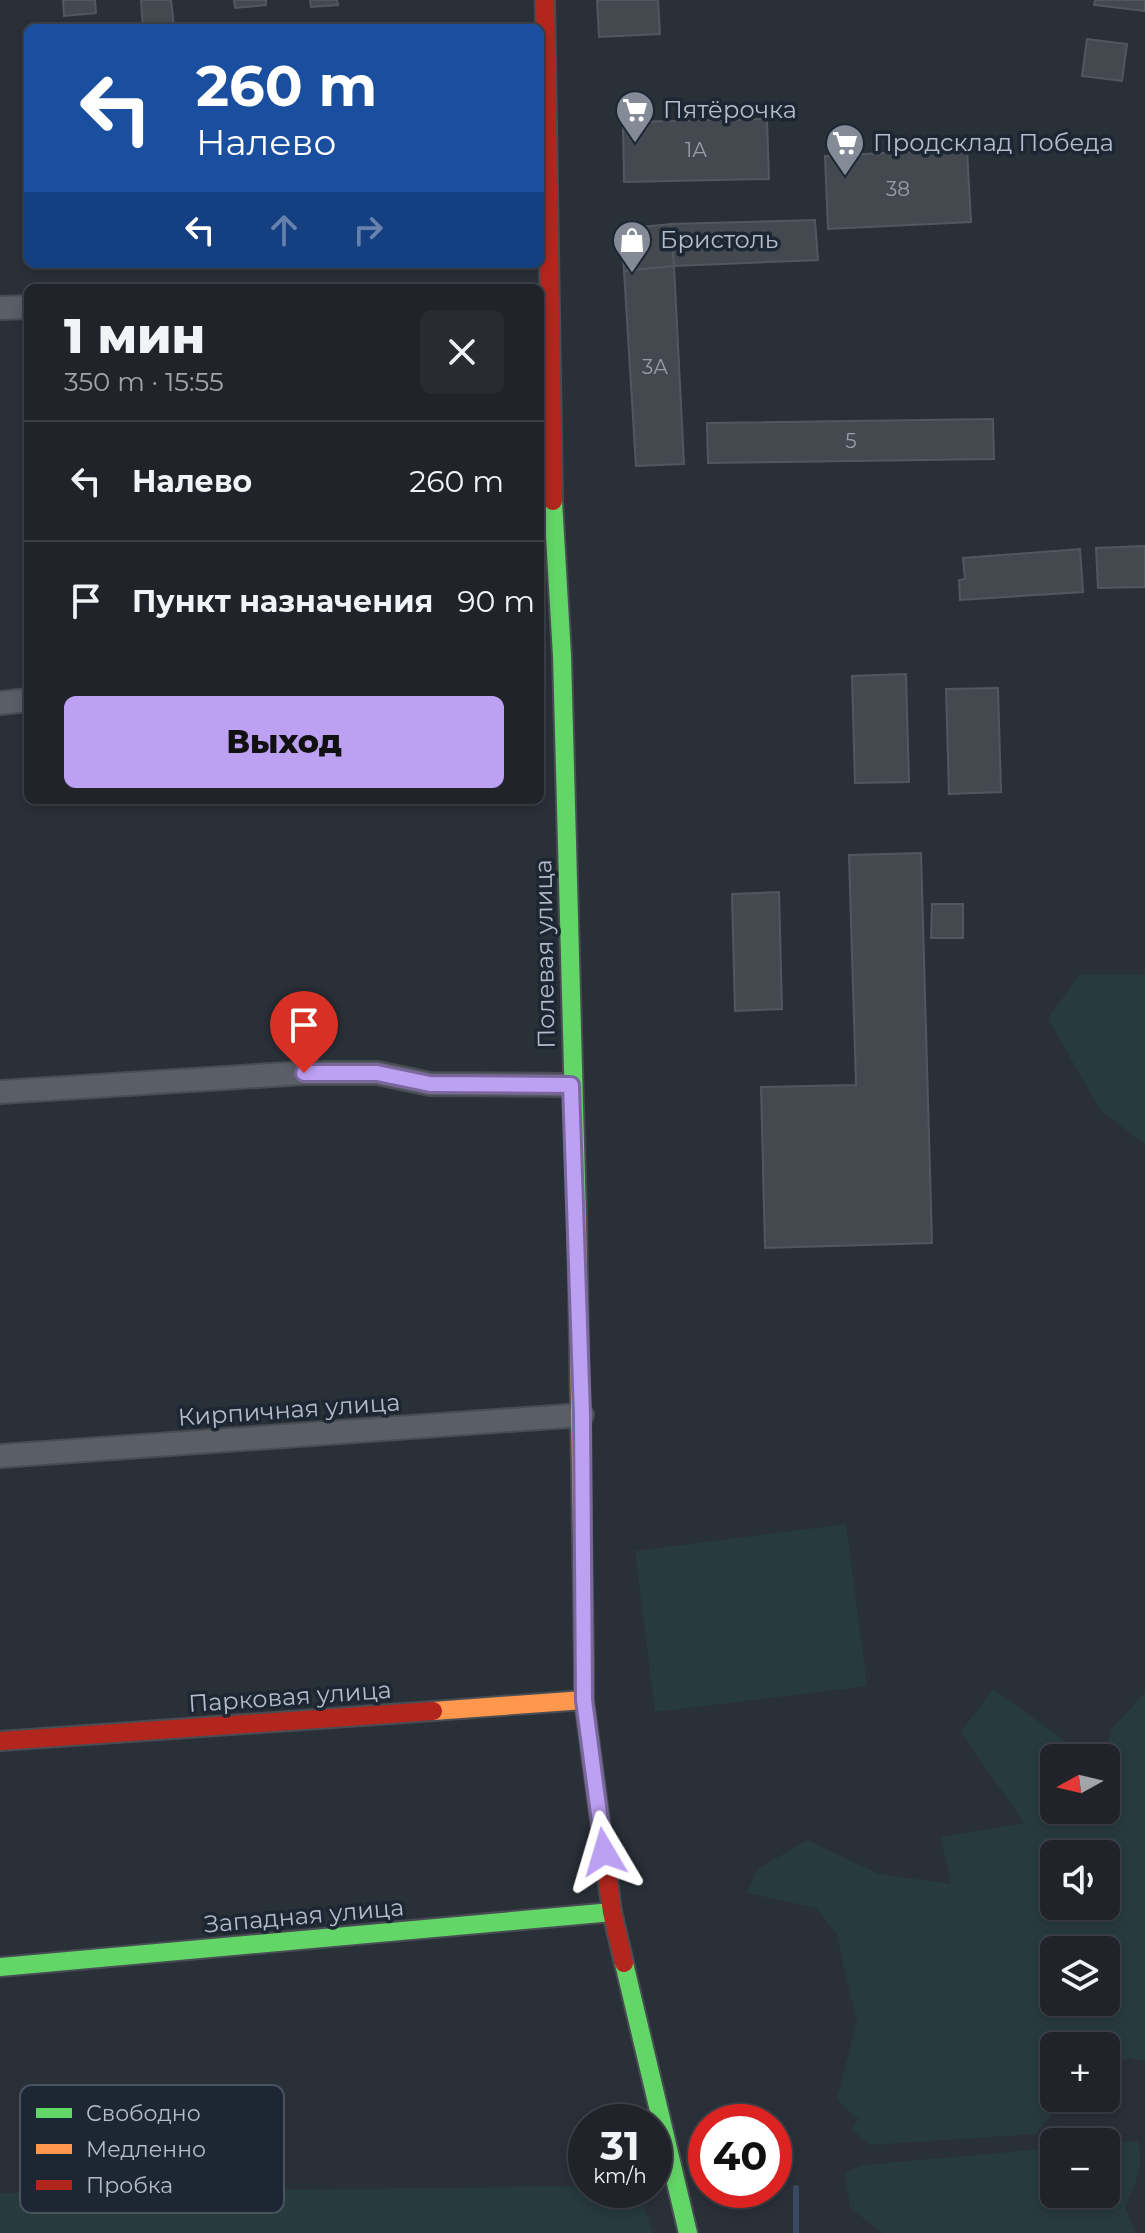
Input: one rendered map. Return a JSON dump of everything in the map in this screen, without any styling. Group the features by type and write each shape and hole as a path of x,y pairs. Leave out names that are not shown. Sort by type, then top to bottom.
{"street":[{"name":"Полевая улица","path":"545,0 545,297 553,509 551,658 571,1085 582,1415 584,1700 612,1912 688,2233"},
{"path":"0,308 24,307"},
{"path":"0,703 24,700"},
{"path":"0,1092 304,1073 377,1073 430,1084 571,1085"},
{"name":"Кирпичная улица","path":"0,1456 582,1415"},
{"name":"Парковая улица","path":"0,1741 584,1700"},
{"name":"Западная улица","path":"0,1967 612,1912"}],"green space":[{"path":"1079,975 1145,975 1145,1144 1101,1111 1048,1019"},
{"path":"846,1524 867,1686 655,1712 635,1551"},
{"path":"993,1689 1070,1744 1040,1744 1040,1824 1120,1824 1120,1744 1107,1744 1111,1729 1145,1693 1145,2061 1129,2058 1120,2063 1120,2032 1040,2032 1040,2112 1054,2112 1036,2134 870,2145 851,2129 860,2115 856,2118 837,2099 857,2022 836,1933 816,1908 747,1893 758,1869 807,1840 879,1874 951,1884 941,1837 1024,1823 961,1732"},
{"path":"1138,2141 1140,2149 1138,2174 1125,2206 1135,2233 883,2233 850,2208 845,2172 864,2165 1040,2149 1040,2208 1120,2208 1120,2143"},
{"path":"568,2186 568,2208 644,2208 653,2233 0,2233 0,2193 20,2193 20,2213 284,2213 284,2190"}],"building":[{"path":"63,0 95,0 96,13 64,16"},
{"path":"141,0 171,0 174,24 143,24"},
{"path":"234,0 266,0 266,5 235,8"},
{"path":"310,0 337,0 338,5 311,7"},
{"path":"597,0 658,0 660,34 599,37"},
{"path":"1095,0 1145,0 1145,11 1094,5"},
{"path":"1087,39 1127,44 1122,81 1082,76"},
{"path":"767,119 769,179 624,182 623,122"},
{"path":"967,149 971,222 828,229 825,156"},
{"path":"815,220 818,260 674,266 670,224"},
{"path":"670,224 674,266 624,271 621,229"},
{"path":"674,266 684,464 636,466 624,271"},
{"path":"993,419 994,459 708,463 707,423"},
{"path":"1145,546 1145,587 1098,588 1096,548"},
{"path":"1080,549 1083,592 960,600 959,580 965,579 963,558"},
{"path":"906,674 909,782 855,783 852,676"},
{"path":"998,688 1001,792 949,794 946,689"},
{"path":"921,853 932,1243 765,1248 761,1087 856,1085 849,855"},
{"path":"779,892 782,1009 735,1011 732,894"},
{"path":"932,904 963,904 963,938 931,938"}],"waterway":[{"path":"796,2188 796,2233"}],"traffic: fast":[{"path":"553,501 562,656 577,1218"},
{"path":"0,1967 612,1912"},
{"path":"624,1963 688,2233"}],"traffic: slow":[{"path":"577,1218 584,1661"},
{"path":"433,1711 584,1700"}],"traffic: jam":[{"path":"545,0 553,501"},
{"path":"584,1661 584,1700 612,1912 624,1963"},
{"path":"0,1741 433,1711"}],"place":[{"name":"Пятёрочка","path":"635,144"},
{"name":"Продсклад Победа","path":"845,177"},
{"name":"Бристоль","path":"632,274"}],"route":[{"path":"304,1073 377,1073 430,1084 571,1085 582,1415 584,1700 604,1852"}]}
